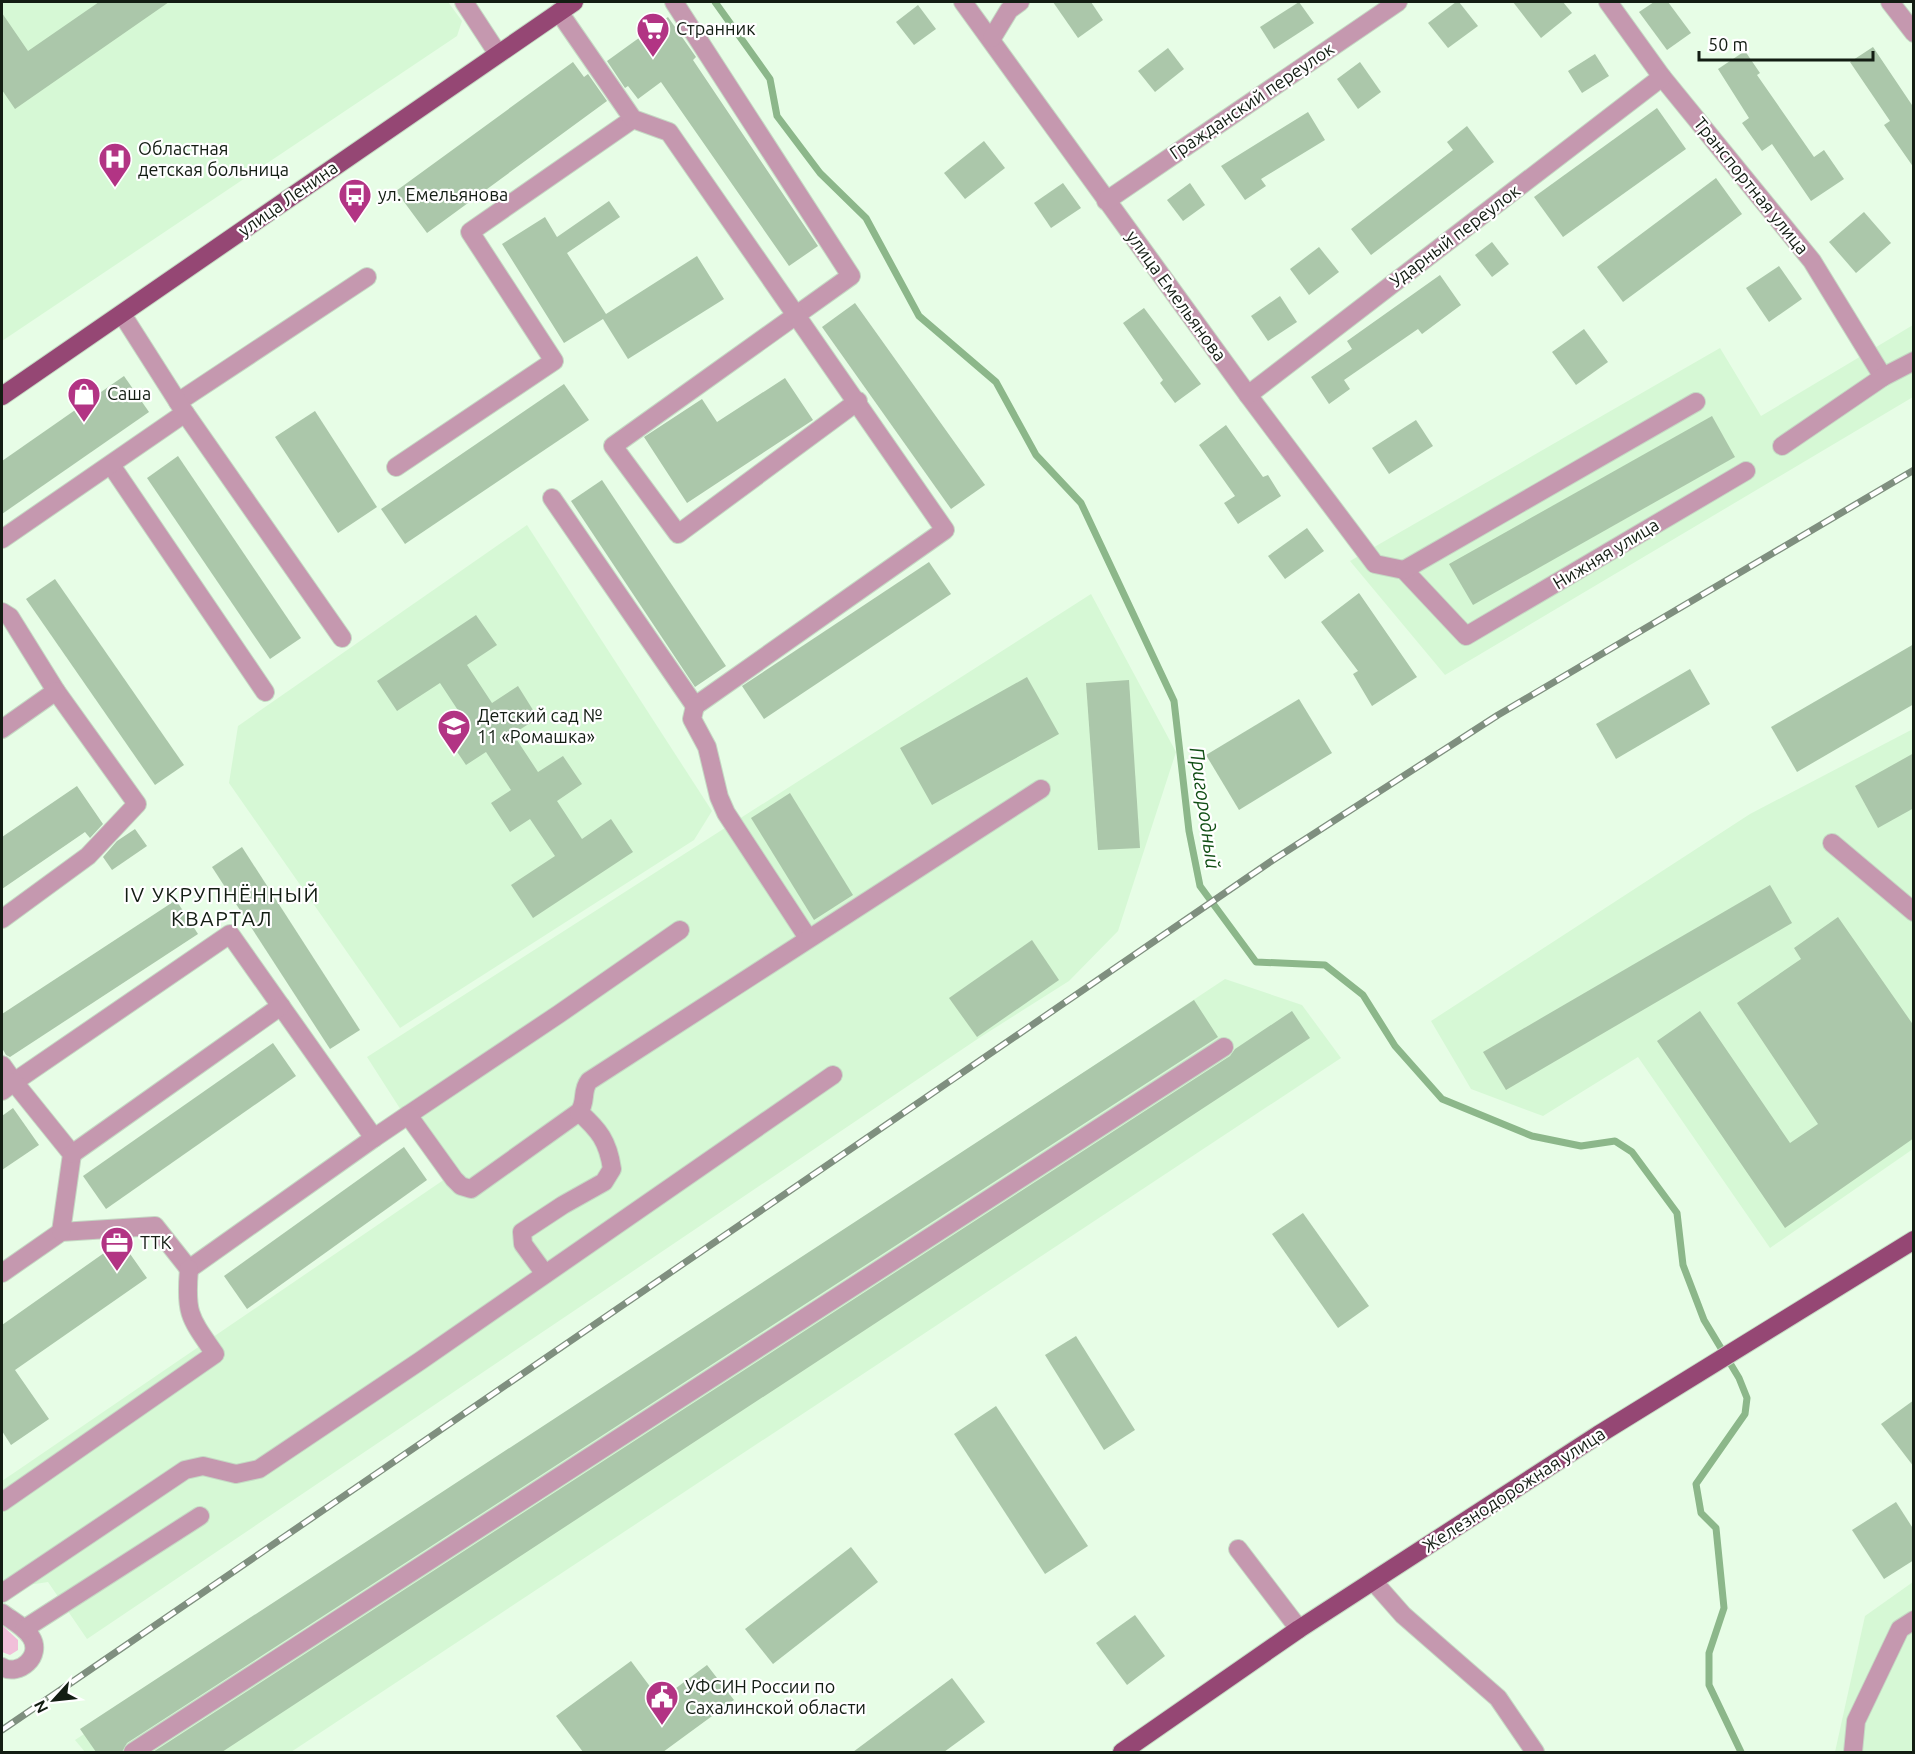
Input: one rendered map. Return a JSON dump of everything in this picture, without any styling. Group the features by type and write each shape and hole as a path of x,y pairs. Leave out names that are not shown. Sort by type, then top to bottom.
{"main road":[{"name":"улица Ленина","path":"2,396 567,7"},
{"name":"Железнодорожная улица","path":"1122,1752 1299,1629 1373,1581 1686,1380 1914,1240"}],"street":[{"path":"464,2 498,54"},
{"path":"674,2 851,276 613,446 678,534 858,401"},
{"name":"улица Емельянова","path":"963,2 992,38 1106,201 1248,395 1375,564 1404,570"},
{"path":"992,38 1009,10 1020,2"},
{"name":"Гражданский переулок","path":"1106,201 1398,2"},
{"name":"Транспортная улица","path":"1608,2 1662,77 1812,261 1883,377"},
{"path":"1890,2 1914,33"},
{"path":"567,7 633,119 669,132 797,313 945,530 694,706"},
{"name":"Ударный переулок","path":"1248,395 1662,77"},
{"path":"396,467 554,361 470,232 633,119"},
{"path":"2,539 111,465 181,407 367,277"},
{"path":"122,314 181,407 342,638"},
{"path":"1782,446 1883,377 1914,361"},
{"path":"1404,570 1696,402"},
{"path":"111,465 266,692"},
{"name":"Нижняя улица","path":"1404,570 1466,636 1746,471"},
{"path":"552,498 694,706 692,719 707,747 715,785 726,813 808,938"},
{"path":"2,612 10,617 56,691 137,804 88,856 2,920"},
{"path":"2,729 56,691"},
{"path":"408,1115 454,1179 461,1186 471,1189 579,1112 584,1096 583,1091 589,1081 1041,789"},
{"path":"1832,843 1914,912"},
{"path":"189,1269 374,1138 680,930"},
{"path":"8,1086 230,934 374,1138"},
{"path":"61,1232 72,1154 281,1006"},
{"path":"133,1752 1224,1047"},
{"path":"2,1065 8,1086 72,1154"},
{"path":"2,1593 185,1470 203,1466 236,1474 259,1469 833,1075"},
{"path":"545,1274 523,1244 522,1232 604,1182 612,1169 610,1154 600,1131 579,1112"},
{"path":"2,1273 61,1232 155,1226 189,1269 186,1300 188,1313 215,1353 2,1502"},
{"path":"24,1629 200,1516"},
{"path":"1238,1549 1299,1629"},
{"path":"1373,1581 1403,1615 1498,1698 1535,1752"},
{"path":"2,1613 24,1629 32,1638 35,1649 32,1658 22,1668 12,1670 2,1667"},
{"path":"1853,1752 1856,1721 1900,1629 1914,1620"}],"shaded area":[{"name":"Областная детская больница","path":"2,2 448,2 462,21 457,36 2,341"},
{"path":"1913,325 1913,397 1445,675 1350,561 1720,348 1761,416"},
{"name":"Детский сад № 11 «Ромашка»","path":"527,525 712,811 694,840 400,1028 229,783 238,726"},
{"path":"1091,594 1176,752 1118,931 1069,981 979,1038 87,1639 48,1582 2,1589 2,1481 445,1179 367,1057"},
{"path":"1913,729 1913,1149 1770,1248 1638,1057 1543,1116 1471,1089 1431,1021 1750,814"},
{"path":"1225,979 1302,1005 1341,1058 291,1752 85,1752 75,1740"},
{"path":"1913,1582 1913,1752 1835,1752 1865,1616"},
{"path":"2,1625 18,1640 18,1650 10,1655 2,1652"}],"building":[{"path":"99,2 169,2 15,109 2,90 2,13 28,51"},
{"path":"1053,2 1091,2 1103,20 1078,38"},
{"path":"1299,2 1314,23 1274,49 1260,27"},
{"path":"1459,2 1478,26 1448,48 1428,23"},
{"path":"1513,2 1563,2 1572,13 1541,38"},
{"path":"1654,2 1668,2 1691,33 1667,50 1639,12"},
{"path":"918,5 936,29 914,45 896,22"},
{"path":"668,17 696,57 693,60 818,246 789,266 661,82 638,99 628,86 625,88 607,61"},
{"path":"1873,47 1914,108 1914,168 1884,125 1890,121 1850,62"},
{"path":"1168,48 1184,69 1155,92 1138,71"},
{"path":"1745,51 1760,73 1757,75 1814,157 1824,150 1844,179 1811,201 1772,144 1762,151 1742,123 1749,118 1718,69"},
{"path":"1595,54 1609,76 1582,93 1568,71"},
{"path":"573,62 584,77 588,74 607,101 427,233 396,191"},
{"path":"1360,62 1381,92 1358,109 1337,79"},
{"path":"1657,108 1686,149 1563,237 1534,197"},
{"path":"1308,112 1325,140 1261,179 1266,186 1245,200 1221,166"},
{"path":"1467,126 1494,162 1371,255 1351,229 1453,150 1447,142"},
{"path":"984,141 1005,168 965,199 944,173"},
{"path":"1716,178 1742,214 1623,302 1597,267"},
{"path":"1063,183 1081,208 1051,228 1034,203"},
{"path":"1190,183 1205,205 1183,221 1167,200"},
{"path":"609,201 620,217 567,253 606,314 697,256 724,299 628,359 603,319 564,343 502,244 545,217 557,237"},
{"path":"1864,212 1891,243 1856,273 1829,242"},
{"path":"1492,242 1509,264 1492,277 1475,255"},
{"path":"1319,247 1339,272 1309,295 1290,269"},
{"path":"1779,266 1802,299 1769,322 1746,288"},
{"path":"1440,275 1461,305 1422,334 1418,329 1344,380 1350,389 1329,404 1311,377 1352,349 1347,341"},
{"path":"1280,296 1297,322 1268,341 1251,316"},
{"path":"855,303 985,485 951,509 822,327"},
{"path":"1144,308 1201,384 1175,403 1160,383 1163,380 1123,323"},
{"path":"1584,329 1608,362 1576,385 1552,352"},
{"path":"124,376 149,412 2,514 2,461"},
{"path":"785,378 813,420 687,503 644,437 702,399 717,422"},
{"path":"564,384 589,420 405,544 381,509"},
{"path":"315,411 377,507 338,533 275,437"},
{"path":"1712,416 1735,457 1473,605 1449,564"},
{"path":"1416,420 1433,446 1389,474 1372,448"},
{"path":"1226,425 1263,477 1268,475 1281,496 1238,524 1224,503 1235,496 1199,445"},
{"path":"178,456 301,638 270,659 147,478"},
{"path":"602,480 726,666 695,687 571,501"},
{"path":"1307,528 1324,551 1285,579 1268,556"},
{"path":"929,562 951,594 764,719 742,686"},
{"path":"55,579 184,765 155,785 26,599"},
{"path":"1359,593 1417,677 1372,706 1353,674 1358,671 1321,622"},
{"path":"476,615 497,645 467,665 492,703 518,686 538,718 513,734 538,772 563,756 582,784 557,801 582,839 611,819 633,852 533,918 511,885 555,856 530,819 510,832 491,803 511,790 486,752 466,765 445,734 465,721 440,683 397,711 377,681"},
{"path":"1914,644 1914,704 1797,772 1771,727"},
{"path":"1690,669 1710,704 1616,759 1596,724"},
{"path":"1027,677 1059,734 932,805 900,748"},
{"path":"1129,680 1140,848 1098,850 1086,683"},
{"path":"1299,699 1332,753 1239,810 1206,755"},
{"path":"1914,753 1914,808 1878,828 1855,786"},
{"path":"77,786 103,824 90,838 85,832 2,889 2,837"},
{"path":"790,793 853,895 814,920 751,818"},
{"path":"135,829 147,846 112,870 103,857 117,841"},
{"path":"242,847 360,1030 330,1049 212,867"},
{"path":"1770,885 1792,923 1506,1090 1483,1052"},
{"path":"176,900 198,934 10,1057 6,1055 2,1048 2,1014"},
{"path":"1838,917 1914,1026 1914,1138 1785,1228 1657,1041 1700,1011 1790,1143 1818,1124 1737,1003 1801,959 1794,948"},
{"path":"1032,940 1059,980 977,1037 949,998"},
{"path":"1194,1000 1218,1037 127,1743 122,1752 96,1752 80,1729"},
{"path":"1292,1011 1310,1038 222,1752 153,1752 1230,1056 1235,1049"},
{"path":"273,1043 296,1076 106,1209 83,1176"},
{"path":"13,1108 39,1145 2,1170 2,1116"},
{"path":"404,1147 427,1180 247,1309 224,1276"},
{"path":"1303,1213 1369,1306 1338,1328 1272,1234"},
{"path":"121,1241 147,1278 15,1370 49,1419 11,1445 2,1431 2,1325"},
{"path":"1076,1336 1135,1430 1104,1450 1045,1355"},
{"path":"1914,1400 1914,1467 1881,1424"},
{"path":"996,1406 1088,1546 1045,1574 954,1434"},
{"path":"1896,1502 1914,1530 1914,1560 1884,1579 1852,1530"},
{"path":"851,1547 878,1582 773,1664 745,1629"},
{"path":"1135,1615 1165,1656 1127,1685 1096,1643"},
{"path":"631,1661 660,1700 707,1665 734,1700 663,1752 583,1752 556,1716"},
{"path":"952,1678 985,1722 944,1752 853,1752"}],"waterway":[{"name":"Пригородный","path":"715,2 770,79 777,116 820,173 866,218 919,316 996,382 1036,455 1081,503 1174,701 1189,831 1200,886 1256,962 1325,965 1363,995 1395,1046 1442,1099 1532,1136 1581,1146 1615,1141 1632,1152 1677,1213 1683,1265 1704,1320 1739,1378 1747,1398 1745,1414 1696,1484 1701,1513 1716,1528 1724,1608 1709,1653 1709,1685 1741,1752"}],"railway":[{"path":"2,1730 1273,860 1498,715 1914,470"}],"place":[{"name":"Странник","path":"653,58"},
{"name":"Областная детская больница","path":"115,188"},
{"name":"ул. Емельянова","path":"355,224"},
{"name":"Саша","path":"84,423"},
{"name":"Детский сад № 11 «Ромашка»","path":"454,755"},
{"name":"ТТК","path":"117,1272"},
{"name":"УФСИН России по Сахалинской области","path":"662,1726"}],"district":[{"name":"IV УКРУПНЁННЫЙ КВАРТАЛ","path":"222,907"}]}
